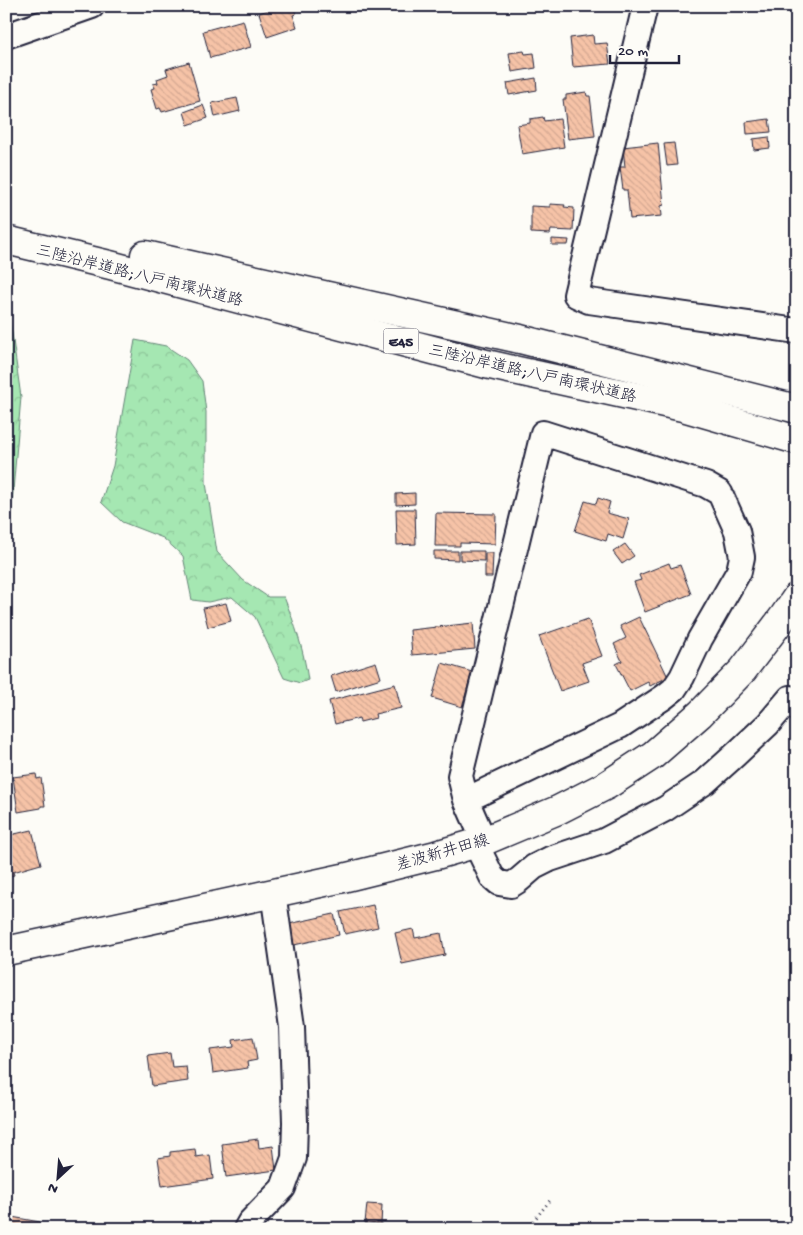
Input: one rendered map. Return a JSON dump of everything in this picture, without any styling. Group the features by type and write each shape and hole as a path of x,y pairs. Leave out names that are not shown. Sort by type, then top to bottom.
{"main road":[{"name":"三陸沿岸道路;八戸南環状道路","path":"6,228 129,252 520,339 797,409"},
{"name":"三陸沿岸道路;八戸南環状道路","path":"6,240 120,267 486,364 683,407 797,440"},
{"path":"520,339 797,389"},
{"path":"683,407 797,457"},
{"name":"差波新井田線","path":"6,951 343,878 436,855 480,842 558,810 608,785 654,755 700,714 743,670 797,597"}],"street":[{"path":"6,36 92,6"},
{"path":"645,6 576,295 589,301 797,331"},
{"path":"466,800 620,726 674,690 700,639 739,571 742,557 737,531 720,493 706,485 543,433 460,776 466,800 492,877 499,883 511,885 534,867 550,859 604,841 666,810 705,782 795,698"},
{"path":"246,1229 250,1222 283,1188 294,1158 295,1122 292,1027 273,892"}],"path":[{"path":"527,1229 552,1198"}],"green space":[{"path":"6,311 9,312 21,397 10,526 6,537"},
{"path":"135,340 166,346 187,360 202,381 206,412 206,483 217,552 243,580 268,597 284,597 299,638 308,680 300,683 284,678 255,617 232,597 208,602 192,600 183,556 163,538 122,522 101,502 113,466"}],"building":[{"path":"274,6 293,6 296,14 293,15 297,27 267,37 259,13 274,8"},
{"path":"243,20 251,47 210,58 203,31"},
{"path":"593,35 594,44 607,43 610,64 573,67 570,38"},
{"path":"524,51 525,54 534,53 536,68 512,72 509,53"},
{"path":"189,62 200,101 162,112 160,108 157,109 151,89 155,88 153,84 158,83 157,79 168,75 166,69"},
{"path":"536,78 537,90 509,95 507,83"},
{"path":"586,92 587,96 590,96 595,136 568,139 563,99 566,99 566,95"},
{"path":"237,98 240,111 215,117 212,103"},
{"path":"203,105 208,118 188,125 184,112"},
{"path":"543,117 544,121 560,119 564,147 522,154 517,125 530,123 530,119"},
{"path":"769,119 771,132 747,134 746,122"},
{"path":"769,137 770,148 754,150 753,139"},
{"path":"658,143 664,205 661,206 662,216 630,219 627,190 623,190 620,167 625,167 623,147"},
{"path":"674,143 677,165 667,166 664,144"},
{"path":"550,204 574,208 573,231 551,230 550,234 531,233 531,206 550,207"},
{"path":"552,239 569,240 568,245 552,245"},
{"path":"415,493 415,504 396,505 396,494"},
{"path":"598,498 610,502 607,513 629,519 623,539 608,534 606,541 575,531 585,501 596,504"},
{"path":"396,509 415,509 416,544 397,545"},
{"path":"436,513 496,514 495,544 460,543 460,546 435,546"},
{"path":"625,544 634,556 622,564 613,552"},
{"path":"434,551 458,551 458,560 434,559"},
{"path":"460,551 484,551 484,561 460,560"},
{"path":"485,553 493,553 492,577 485,577"},
{"path":"669,563 671,568 680,565 691,594 645,612 634,582 641,580 639,575"},
{"path":"226,603 231,621 208,627 203,608"},
{"path":"639,617 668,677 650,686 648,682 630,691 616,664 622,661 614,644 626,638 620,626"},
{"path":"588,619 602,656 582,663 589,681 560,691 539,636"},
{"path":"473,623 475,649 412,655 410,630"},
{"path":"376,662 381,678 336,692 331,676"},
{"path":"442,663 472,672 462,707 432,698"},
{"path":"395,684 401,708 375,714 376,718 360,722 359,718 335,724 329,701"},
{"path":"36,774 37,779 41,778 45,806 18,812 13,777"},
{"path":"32,830 41,864 13,872 14,875 6,877 6,836"},
{"path":"373,905 378,927 345,934 340,912"},
{"path":"334,914 339,935 294,945 289,924"},
{"path":"413,929 415,938 441,933 445,955 402,964 395,933"},
{"path":"253,1037 257,1060 247,1062 248,1068 213,1073 210,1050 234,1047 233,1040"},
{"path":"170,1053 172,1067 186,1066 188,1081 152,1086 148,1056"},
{"path":"258,1139 259,1148 273,1146 276,1170 226,1177 222,1144"},
{"path":"195,1149 196,1157 210,1155 213,1179 162,1186 158,1158 170,1156 170,1152"},
{"path":"367,1204 382,1205 381,1224 365,1223"},
{"path":"6,1216 40,1222 39,1229 6,1229"}]}
